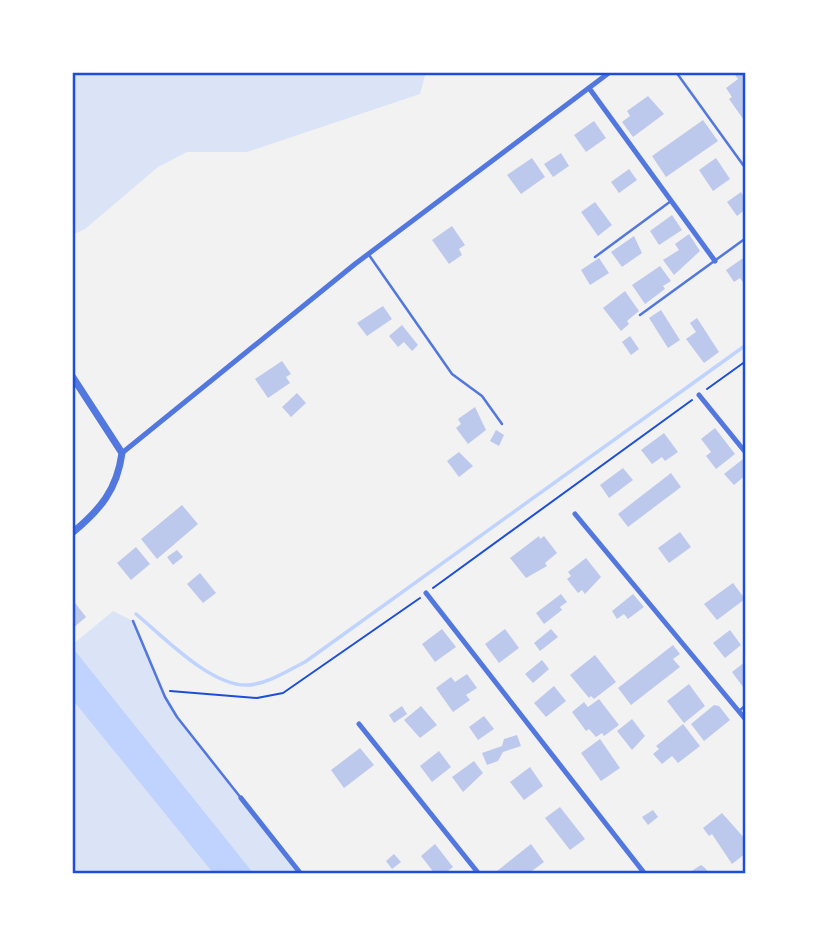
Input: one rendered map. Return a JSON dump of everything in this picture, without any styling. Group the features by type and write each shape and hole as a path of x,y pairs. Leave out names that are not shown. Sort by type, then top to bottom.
{"street":[{"path":"72,533 96,513 110,495 118,475 122,453 368,254 610,72"},
{"path":"589,88 715,261"},
{"path":"72,376 122,453"},
{"path":"699,395 746,453"},
{"path":"575,513 746,720"},
{"path":"426,593 645,874"},
{"path":"359,724 479,874"},
{"path":"241,798 301,874"}],"lane":[{"path":"676,72 746,169"},
{"path":"596,257 671,201"},
{"path":"640,315 746,238"},
{"path":"368,254 452,374 482,396 502,424"},
{"path":"134,621 158,681 177,717 241,798"},
{"path":"739,711 746,705"}],"path":[{"path":"158,681 176,693 270,698 300,684 746,361"}],"shaded area":[{"path":"72,72 426,72 420,94 247,152 187,152 158,167 85,229 72,235"},
{"path":"113,611 133,621 165,697 177,717 301,874 72,874 72,645"}],"water":[{"path":"72,647 254,874 214,874 72,699"}],"building":[{"path":"733,72 746,72 746,123 729,99 732,97 726,88 738,79"},
{"path":"648,96 664,114 633,137 622,122 630,116 627,111"},
{"path":"703,120 718,141 666,177 652,156"},
{"path":"594,121 606,138 586,152 574,135"},
{"path":"561,153 569,166 553,177 544,164"},
{"path":"532,158 545,177 521,194 507,175"},
{"path":"716,158 730,179 713,191 699,170"},
{"path":"629,169 637,180 619,193 611,182"},
{"path":"741,192 746,200 746,209 737,216 727,202"},
{"path":"595,202 612,225 598,236 581,212"},
{"path":"672,215 682,230 659,245 650,231"},
{"path":"452,226 465,245 459,249 462,255 449,264 432,240"},
{"path":"689,234 700,251 674,275 663,260 679,250 675,244"},
{"path":"634,236 642,253 622,267 611,252"},
{"path":"746,256 746,287 740,278 734,282 726,270"},
{"path":"599,258 609,273 590,285 581,270"},
{"path":"660,266 671,281 645,304 632,285"},
{"path":"625,291 639,311 627,321 629,324 621,331 603,308"},
{"path":"383,306 392,319 367,336 357,323"},
{"path":"661,310 680,340 668,348 649,318"},
{"path":"697,318 719,352 704,363 686,339 696,332 690,323"},
{"path":"402,325 418,345 412,351 404,342 398,347 389,336"},
{"path":"630,336 639,349 631,355 622,342"},
{"path":"282,361 291,374 286,377 290,383 268,398 255,379"},
{"path":"297,393 306,403 291,417 282,407"},
{"path":"475,407 486,430 468,444 456,428 461,424 458,419"},
{"path":"715,428 735,454 716,469 706,456 711,452 701,439"},
{"path":"496,430 504,435 499,446 490,441"},
{"path":"664,433 678,452 665,461 662,457 652,464 641,450"},
{"path":"459,452 473,466 459,477 447,461"},
{"path":"743,459 746,463 746,475 734,485 724,474"},
{"path":"623,468 633,480 609,498 600,485"},
{"path":"671,473 681,487 628,527 618,514"},
{"path":"182,505 198,524 157,559 141,539"},
{"path":"680,532 691,547 669,563 658,548"},
{"path":"539,536 540,539 544,536 557,553 545,563 547,566 526,578 510,558"},
{"path":"136,547 150,564 131,580 117,563"},
{"path":"177,550 183,557 173,565 167,557"},
{"path":"586,558 601,577 585,594 582,590 578,593 567,579 571,576 568,572"},
{"path":"200,573 216,593 203,603 187,584"},
{"path":"733,583 745,599 717,620 704,604"},
{"path":"561,594 567,602 560,607 562,610 544,624 536,613"},
{"path":"633,594 644,607 628,619 624,614 617,619 612,611"},
{"path":"72,599 86,617 72,629"},
{"path":"442,629 456,647 435,662 422,644"},
{"path":"505,629 519,648 499,663 485,644"},
{"path":"551,629 558,637 540,651 534,643"},
{"path":"730,630 741,645 725,658 713,643"},
{"path":"673,645 680,654 673,659 680,667 631,705 618,688"},
{"path":"595,655 616,682 594,699 591,696 589,698 570,675"},
{"path":"542,660 549,669 533,683 525,674"},
{"path":"746,661 746,691 732,672"},
{"path":"467,674 477,688 466,695 470,700 453,712 436,688 451,677 455,682"},
{"path":"689,684 705,706 684,723 667,701"},
{"path":"554,686 566,701 546,717 534,703"},
{"path":"599,699 619,725 604,736 602,733 596,737 589,729 586,731 572,712 584,702 588,707"},
{"path":"714,705 719,706 730,720 704,741 691,724"},
{"path":"402,706 407,714 394,723 389,715"},
{"path":"421,706 437,725 420,738 404,720"},
{"path":"484,716 494,729 478,740 469,727"},
{"path":"632,719 645,736 632,750 617,731"},
{"path":"683,724 700,746 678,763 672,756 662,764 653,754 659,749 656,746"},
{"path":"517,735 521,746 503,752 498,761 487,765 482,753 502,746 504,739"},
{"path":"600,739 620,768 601,781 581,753"},
{"path":"360,748 374,765 344,788 331,770"},
{"path":"439,751 451,767 432,782 420,766"},
{"path":"474,761 483,773 463,792 452,777"},
{"path":"530,767 543,786 524,800 510,782"},
{"path":"560,807 585,839 570,850 545,818"},
{"path":"653,810 658,817 648,825 642,817"},
{"path":"722,813 746,840 746,853 732,864 712,834 709,836 703,828"},
{"path":"435,844 453,867 444,874 435,874 421,856"},
{"path":"531,844 544,862 528,874 500,874 497,871"},
{"path":"394,854 401,862 392,869 386,861"},
{"path":"701,865 710,874 690,872"}],"waterway":[{"path":"136,614 189,659 220,678 235,684 249,685 271,679 305,662 746,345"}]}
